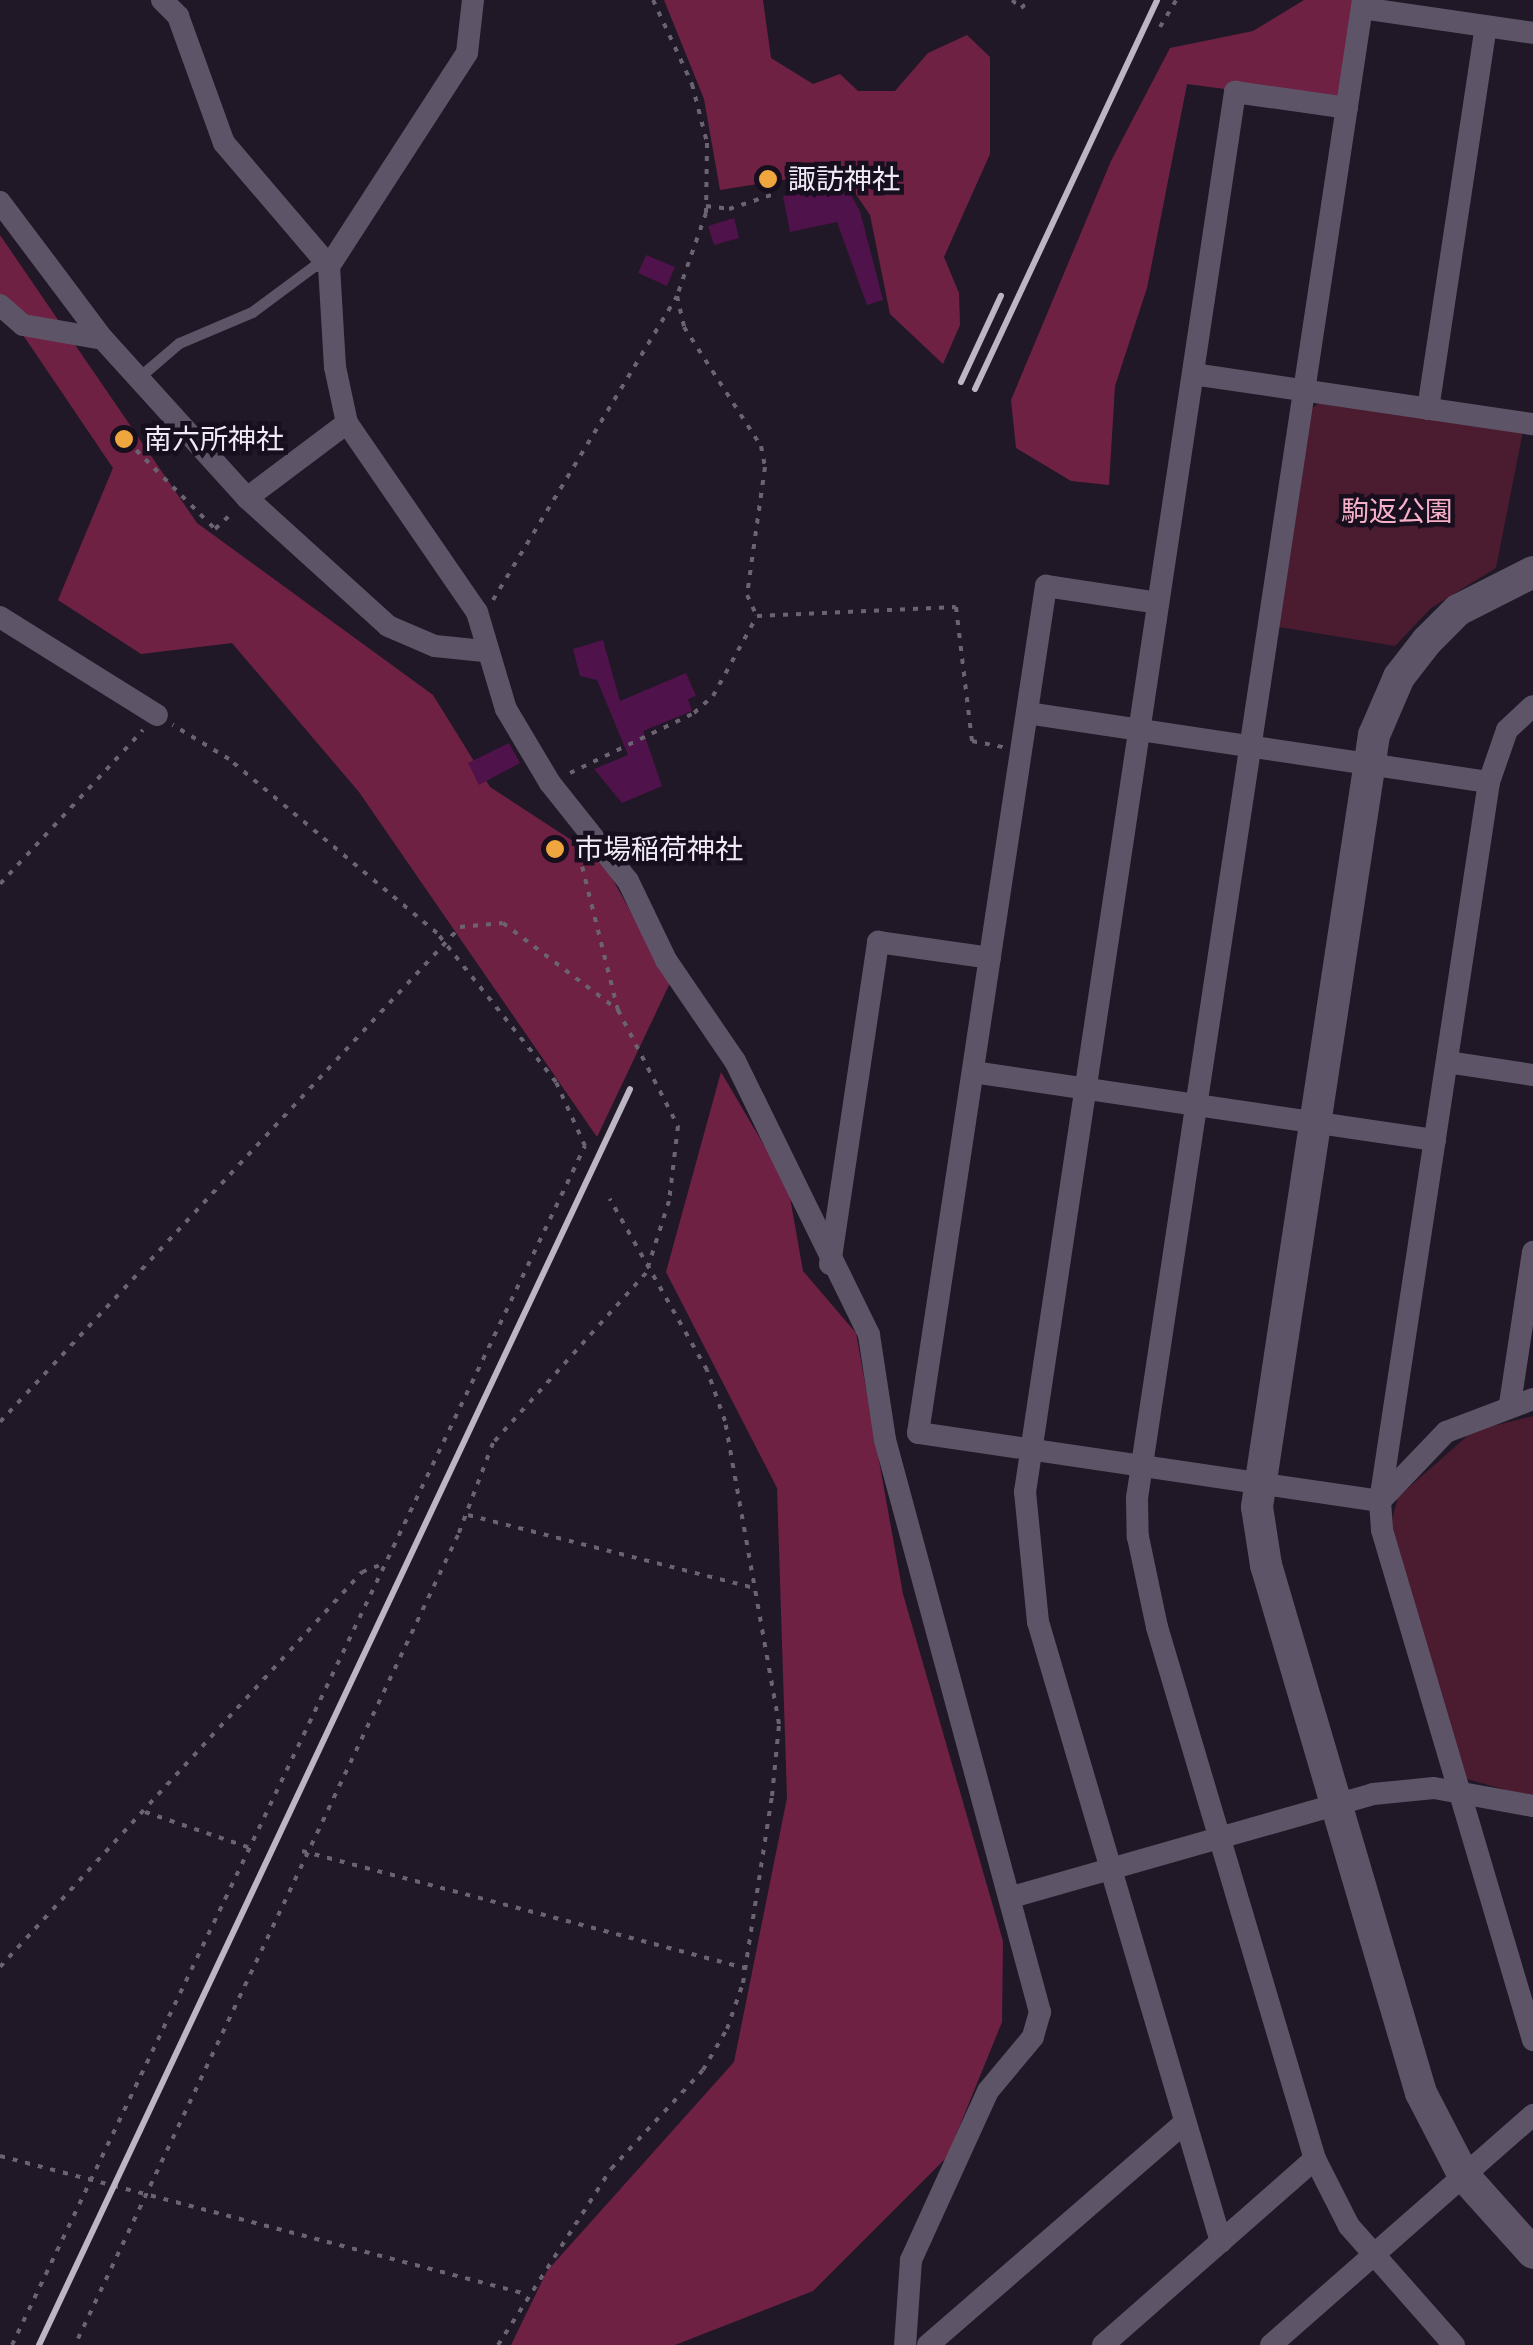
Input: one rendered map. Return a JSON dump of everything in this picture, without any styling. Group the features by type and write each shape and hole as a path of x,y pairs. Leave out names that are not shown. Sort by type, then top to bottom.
{"street":[{"path":"162,0 178,16 224,143 329,266 347,422 477,612 484,651 556,791 628,881 666,960 734,1061 830,1264 869,1336 895,1478 1012,1897 1040,2012 1033,2037 988,2091 911,2260 905,2345"},
{"path":"329,266 467,53 473,0"},
{"path":"1449,2343 1349,2226 1315,2159 1143,1577 1136,1498 1363,4 1533,33"},
{"path":"1428,409 1486,26"},
{"path":"1220,2242 1035,1606 1025,1525 1030,1449 1236,92 1348,108"},
{"path":"0,202 102,339 247,498 388,626 435,646 484,651"},
{"path":"0,305 22,325 102,339"},
{"path":"1192,374 1533,424"},
{"path":"247,498 347,422"},
{"path":"1533,572 1458,610 1427,640 1384,706 1369,764 1260,1483 1258,1534 1422,2093 1464,2176 1533,2254"},
{"path":"1158,603 1046,586 918,1432 1380,1501"},
{"path":"0,616 157,715"},
{"path":"1533,706 1508,730 1489,782 1380,1501 1382,1530 1533,2040"},
{"path":"1027,714 1489,782"},
{"path":"830,1264 878,942 990,958"},
{"path":"1446,1062 1533,1075"},
{"path":"973,1072 1435,1140"},
{"path":"1380,1501 1446,1432 1522,1401 1533,1252"},
{"path":"1012,1897 1336,1804 1402,1790 1460,1792 1533,1806"},
{"path":"1271,2345 1533,2115"},
{"path":"928,2345 1185,2122"},
{"path":"1103,2345 1315,2159"}],"lane":[{"path":"138,378 178,343 252,312 314,266 329,266"}],"path":[{"path":"477,612 491,604 677,296 706,206 707,143 692,84 653,0"},
{"path":"1012,0 1022,8 1030,0"},
{"path":"1160,27 1176,0"},
{"path":"706,206 729,209 774,194 768,185"},
{"path":"677,296 703,366 762,446 746,595 758,616"},
{"path":"136,450 215,529 247,498"},
{"path":"758,616 956,607 972,741 1021,750"},
{"path":"75,2345 302,1851 466,1514 493,1443 646,1272 668,1201 678,1126 618,1010 556,791 694,713 713,696 758,616"},
{"path":"0,884 157,715 229,760 446,942 556,1082 586,1146 12,2345"},
{"path":"560,846 569,844"},
{"path":"0,1422 460,927 503,923 618,1010"},
{"path":"498,2345 526,2294 611,2169 703,2070 727,2029 745,1968 779,1724 719,1404 707,1370 646,1272 610,1199"},
{"path":"466,1514 754,1588"},
{"path":"0,1967 362,1572 386,1563"},
{"path":"146,1812 252,1849"},
{"path":"302,1851 745,1968"},
{"path":"0,2156 526,2294"}],"green space":[{"name":"駒返公園","path":"1323,400 1523,431 1496,568 1431,608 1395,646 1279,627 1312,408"},
{"path":"1533,1416 1533,1798 1464,1778 1391,1524 1398,1497 1473,1431"}],"shaded area":[{"path":"664,0 763,0 771,58 813,84 840,74 858,91 895,91 928,53 967,35 990,57 990,154 944,257 959,293 960,325 943,364 890,314 870,215 840,171 720,190 704,99"},
{"path":"1304,0 1355,0 1339,104 1187,84 1147,288 1115,386 1109,485 1071,481 1016,448 1011,400 1111,161 1170,48 1253,31"},
{"path":"0,235 197,523 433,695 490,787 602,860 670,983 597,1137 359,792 232,643 141,654 58,600 113,468 0,301"},
{"path":"721,1072 788,1186 803,1271 856,1333 903,1594 1003,1941 1002,2022 947,2157 813,2291 675,2345 511,2345 547,2271 734,2062 787,1798 777,1488 666,1272"}],"building":[{"path":"836,169 860,211 883,300 867,305 837,222 790,232 783,196 823,188 819,173"},
{"path":"734,218 739,238 714,245 708,226"},
{"path":"646,255 675,267 667,286 638,273"},
{"path":"603,640 620,701 686,673 696,696 688,699 692,711 643,731 662,786 622,803 594,769 628,755 597,680 580,676 573,649"},
{"path":"509,743 520,763 479,785 468,763"}],"railway":[{"path":"975,389 1157,0"},
{"path":"961,382 1001,296"},
{"path":"39,2345 630,1089"}],"place":[{"name":"諏訪神社","path":"768,179"},
{"name":"南六所神社","path":"124,439"},
{"name":"市場稲荷神社","path":"555,849"}]}
